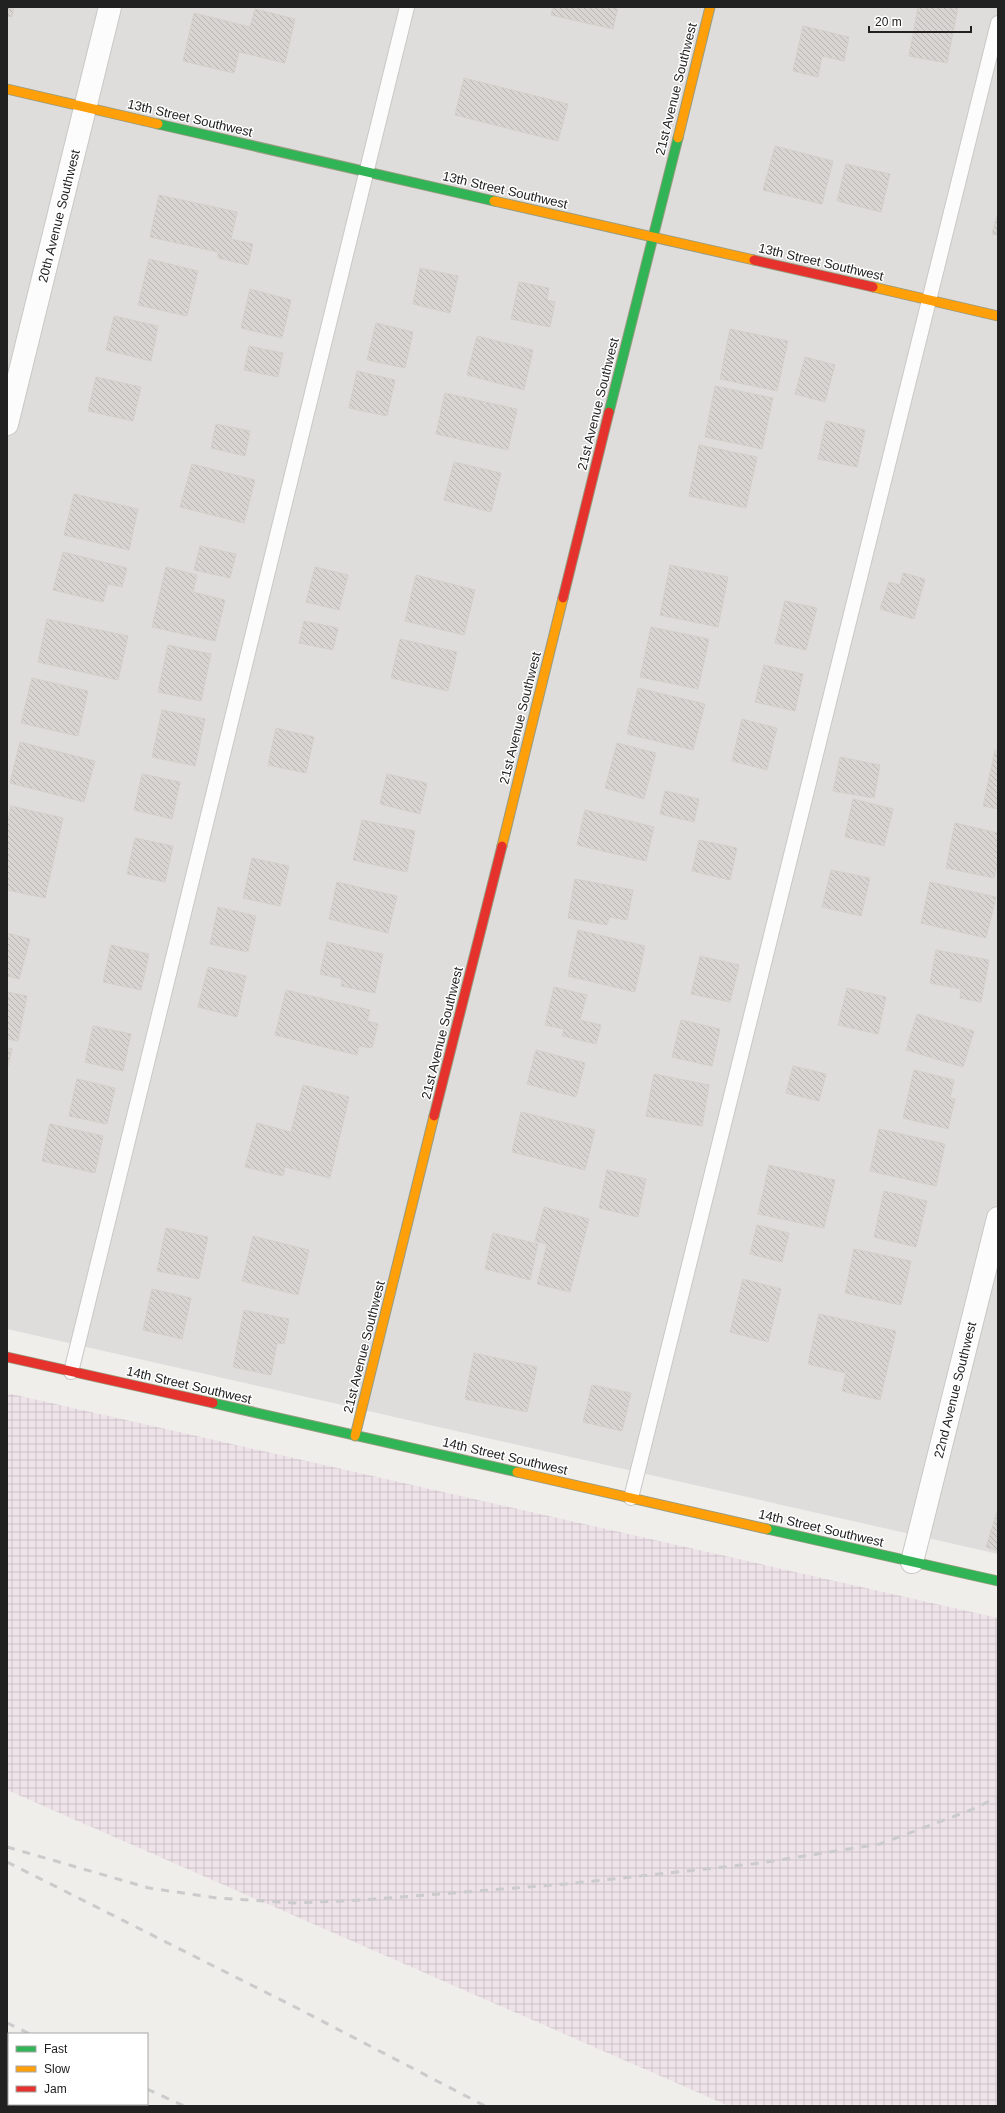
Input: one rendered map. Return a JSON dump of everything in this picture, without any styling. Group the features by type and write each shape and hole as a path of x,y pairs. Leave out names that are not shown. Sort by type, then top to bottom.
{"street":[{"name":"20th Avenue Southwest","path":"7,424 110,7"},
{"name":"21st Avenue Southwest","path":"355,1436 710,7"},
{"name":"13th Street Southwest","path":"7,89 998,316"},
{"name":"22nd Avenue Southwest","path":"912,1562 998,1218"},
{"name":"14th Street Southwest","path":"7,1357 998,1581"}],"lane":[{"path":"72,1372 407,7"},
{"path":"631,1498 998,23"}],"shaded area":[{"path":"7,7 998,7 998,1554 7,1329"},
{"path":"7,1393 998,1618 998,2106 729,2106 7,1790"}],"building":[{"path":"7,7 14,7 12,17 7,16"},
{"path":"553,7 618,7 613,29 551,15"},
{"path":"918,7 958,7 947,63 909,56"},
{"path":"255,9 295,19 285,63 239,52 234,73 183,61 194,13 250,27"},
{"path":"803,26 849,37 844,61 822,56 818,77 793,71"},
{"path":"464,78 568,104 558,141 455,115"},
{"path":"775,146 833,161 822,204 763,190"},
{"path":"846,164 890,174 881,212 837,201"},
{"path":"159,195 237,212 231,239 253,244 248,265 218,258 218,252 150,237"},
{"path":"998,212 998,235 992,234"},
{"path":"149,259 198,271 187,316 138,305"},
{"path":"420,268 458,276 450,313 413,304"},
{"path":"519,282 549,288 547,300 555,302 550,327 511,319"},
{"path":"250,289 291,300 282,338 241,328"},
{"path":"114,316 158,326 151,361 106,350"},
{"path":"376,323 413,332 405,368 367,360"},
{"path":"730,329 788,341 777,391 720,379"},
{"path":"477,336 533,350 524,390 467,375"},
{"path":"249,346 283,353 278,377 244,370"},
{"path":"805,357 835,365 825,402 795,394"},
{"path":"357,371 395,380 387,416 349,408"},
{"path":"96,377 141,387 133,421 88,411"},
{"path":"715,386 773,398 762,449 705,437"},
{"path":"445,393 517,409 508,450 436,434"},
{"path":"826,421 865,430 857,467 818,459"},
{"path":"216,424 250,431 245,456 211,448"},
{"path":"699,445 757,457 746,508 689,496"},
{"path":"454,462 501,473 491,512 444,500"},
{"path":"192,464 255,480 244,523 180,507"},
{"path":"74,494 138,509 129,550 64,535"},
{"path":"200,546 236,554 230,578 194,570"},
{"path":"63,552 127,568 122,587 108,584 103,602 53,590"},
{"path":"670,565 728,577 718,627 660,615"},
{"path":"166,567 197,575 193,592 225,600 215,641 152,627"},
{"path":"315,567 348,575 339,610 306,602"},
{"path":"903,573 925,579 914,619 880,609 889,582 900,585"},
{"path":"416,575 475,590 464,635 405,621"},
{"path":"785,601 817,608 806,650 775,643"},
{"path":"47,619 128,636 118,680 38,662"},
{"path":"304,621 338,628 333,650 299,643"},
{"path":"651,627 709,639 698,689 640,677"},
{"path":"400,639 457,652 448,691 391,678"},
{"path":"168,645 211,654 201,701 158,692"},
{"path":"764,665 803,674 795,711 755,702"},
{"path":"32,678 88,691 78,736 21,723"},
{"path":"638,688 705,704 693,750 627,734"},
{"path":"162,710 205,719 195,766 152,757"},
{"path":"742,719 777,728 767,770 732,761"},
{"path":"276,728 314,737 306,773 268,765"},
{"path":"20,742 95,761 84,802 10,783"},
{"path":"617,743 656,753 644,799 605,788"},
{"path":"995,750 998,751 998,809 983,806"},
{"path":"840,757 880,765 874,798 833,791"},
{"path":"142,774 180,782 172,819 134,810"},
{"path":"387,774 427,783 420,814 380,804"},
{"path":"665,791 699,799 694,822 660,814"},
{"path":"853,799 893,809 884,846 845,837"},
{"path":"11,806 63,818 45,898 7,890 7,825"},
{"path":"585,810 654,827 646,861 577,845"},
{"path":"362,820 415,831 407,872 353,860"},
{"path":"955,823 998,833 998,862 994,878 946,868"},
{"path":"135,838 173,846 165,882 127,874"},
{"path":"699,840 737,848 730,880 692,871"},
{"path":"252,858 289,866 280,906 243,898"},
{"path":"831,870 870,878 861,916 822,907"},
{"path":"575,879 633,890 627,920 609,917 607,925 568,918"},
{"path":"337,882 397,896 388,933 329,919"},
{"path":"930,882 996,897 986,938 921,923"},
{"path":"218,907 256,916 248,952 210,944"},
{"path":"578,930 645,946 635,992 568,976"},
{"path":"7,933 30,939 19,979 7,976"},
{"path":"327,942 383,954 375,993 341,986 342,979 320,974"},
{"path":"111,945 149,954 141,990 103,982"},
{"path":"936,950 989,960 981,1002 960,998 961,989 930,983"},
{"path":"700,956 739,965 730,1002 691,994"},
{"path":"208,967 246,976 237,1017 198,1007"},
{"path":"554,987 587,995 580,1020 601,1025 596,1044 562,1036 564,1029 545,1025"},
{"path":"847,988 886,997 878,1034 838,1025"},
{"path":"286,990 370,1010 367,1021 378,1024 372,1048 359,1046 357,1055 275,1035"},
{"path":"7,992 27,996 18,1041 7,1039"},
{"path":"917,1014 974,1031 963,1067 906,1050"},
{"path":"681,1020 720,1029 712,1066 672,1057"},
{"path":"93,1026 131,1034 123,1071 85,1062"},
{"path":"7,1048 12,1049 7,1069"},
{"path":"536,1050 585,1063 576,1097 527,1084"},
{"path":"793,1066 826,1074 819,1101 786,1093"},
{"path":"914,1070 954,1080 950,1098 955,1099 948,1129 903,1118"},
{"path":"654,1074 709,1085 702,1126 646,1116"},
{"path":"77,1079 115,1088 107,1124 69,1116"},
{"path":"303,1085 349,1097 330,1178 285,1167 283,1176 245,1167 257,1123 291,1132"},
{"path":"521,1112 595,1130 585,1170 512,1152"},
{"path":"50,1124 103,1136 95,1173 42,1161"},
{"path":"879,1129 945,1144 936,1186 870,1171"},
{"path":"769,1165 835,1180 824,1228 758,1214"},
{"path":"607,1170 646,1179 638,1217 599,1208"},
{"path":"884,1191 927,1201 916,1247 874,1237"},
{"path":"544,1207 589,1219 570,1292 537,1284 547,1244 535,1241"},
{"path":"757,1225 789,1233 782,1262 750,1254"},
{"path":"166,1228 208,1237 199,1279 157,1271"},
{"path":"493,1233 538,1244 530,1280 485,1269"},
{"path":"253,1236 309,1250 298,1295 242,1281"},
{"path":"854,1249 911,1261 901,1305 845,1293"},
{"path":"743,1279 781,1289 768,1342 730,1332"},
{"path":"152,1289 191,1298 182,1339 143,1330"},
{"path":"244,1310 289,1319 284,1344 277,1343 271,1375 233,1367"},
{"path":"819,1314 896,1331 880,1400 842,1391 846,1373 808,1364"},
{"path":"474,1353 537,1367 527,1412 465,1399"},
{"path":"592,1385 631,1393 622,1431 583,1422"},
{"path":"998,1512 998,1551 986,1547"}],"railway":[{"path":"7,1847 149,1888 217,1898 295,1903 362,1900 566,1884 761,1863 880,1844 971,1810 998,1797"},
{"path":"7,1862 297,2008 485,2106"},
{"path":"7,2023 28,2033"},
{"path":"148,2089 184,2106"}],"traffic: fast":[{"path":"158,124 494,201"},
{"path":"609,412 678,138"},
{"path":"213,1403 517,1472"},
{"path":"767,1529 998,1581"}],"traffic: slow":[{"path":"678,138 710,7"},
{"path":"7,89 158,124"},
{"path":"494,201 754,260"},
{"path":"873,287 998,316"},
{"path":"502,846 563,598"},
{"path":"355,1436 434,1116"},
{"path":"517,1472 767,1529"}],"traffic: jam":[{"path":"754,260 873,287"},
{"path":"563,598 609,412"},
{"path":"434,1116 502,846"},
{"path":"7,1357 213,1403"}]}
